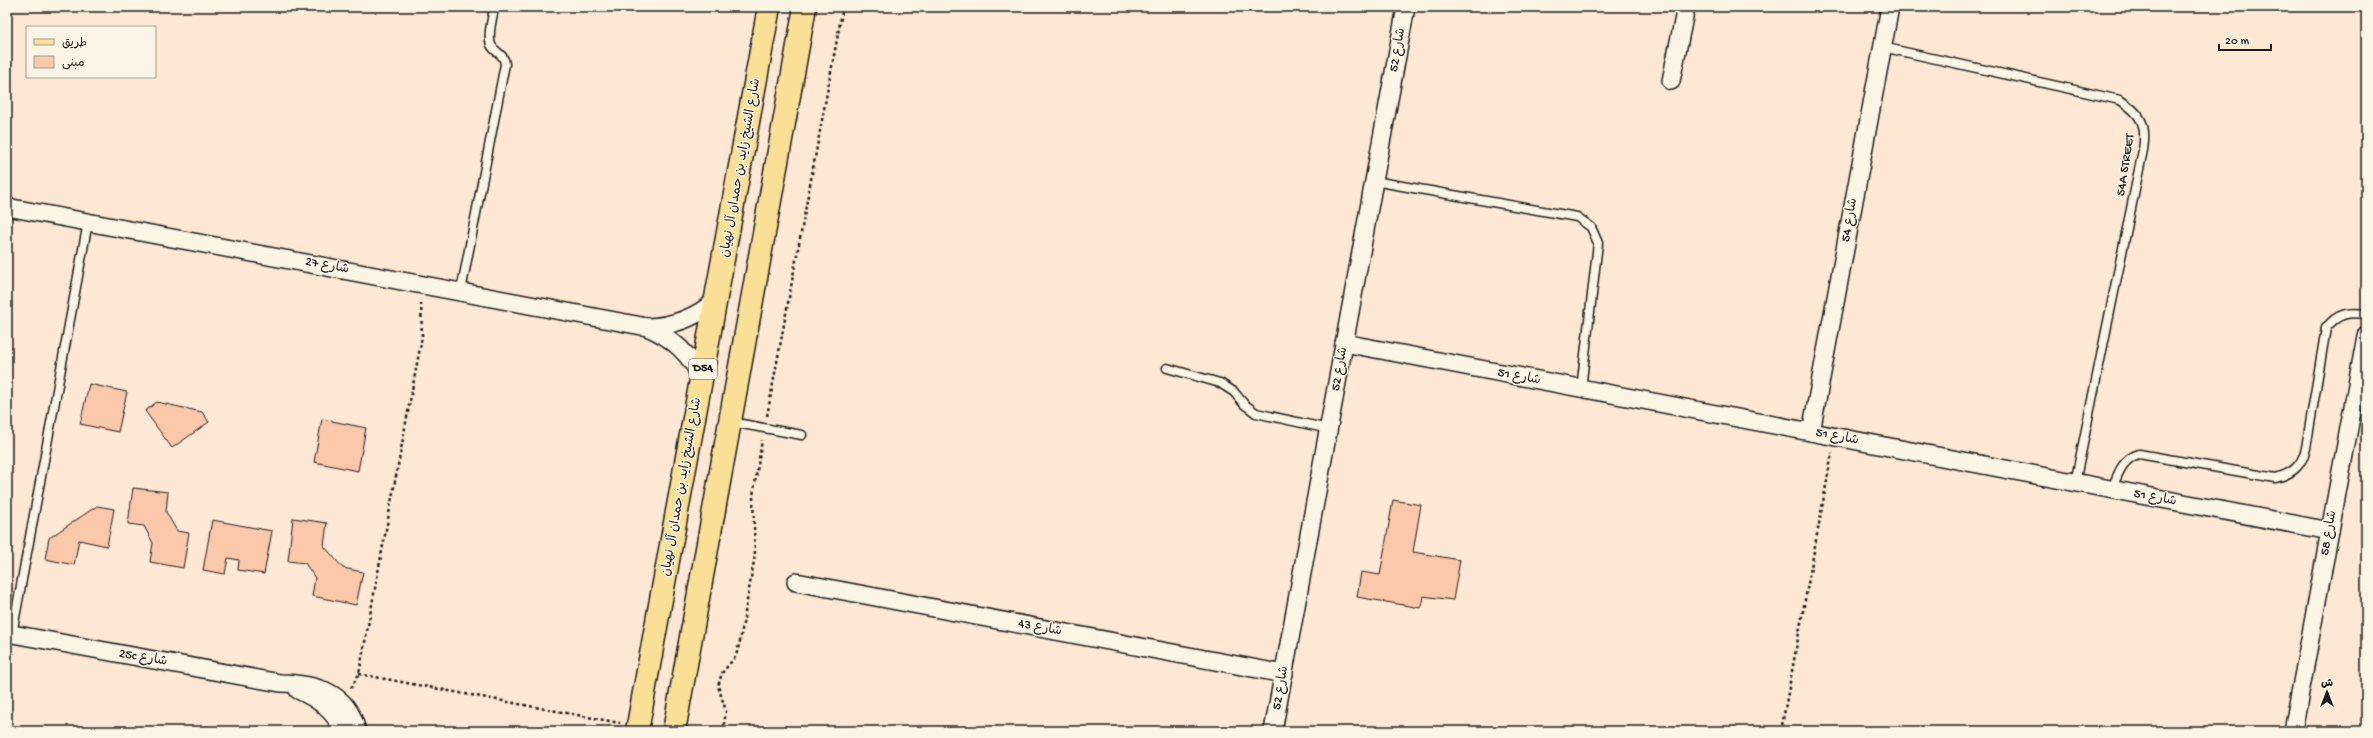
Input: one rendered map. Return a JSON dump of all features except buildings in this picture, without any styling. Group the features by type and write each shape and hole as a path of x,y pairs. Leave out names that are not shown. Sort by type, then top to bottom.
{"main road":[{"name":"شارع الشيخ زايد بن حمدان آل نهيان","path":"637,729 770,7"},
{"path":"674,731 731,422 802,12"}],"street":[{"name":"شارع 52","path":"1273,731 1406,7"},
{"path":"1671,81 1686,7"},
{"name":"شارع 54","path":"1811,432 1890,7"},
{"name":"شارع 27","path":"7,207 647,327 659,332 680,347 696,368 702,379"},
{"name":"شارع 27","path":"647,327 684,321 706,308 716,300"},
{"name":"شارع 58","path":"2293,731 2366,336"},
{"name":"شارع 51","path":"1344,344 2330,531"},
{"name":"شارع 43","path":"796,582 1284,674"},
{"name":"25c شارع","path":"10,633 280,683 314,686 329,692 341,702 348,726"},
{"name":"25c شارع","path":"280,683 317,699 348,726"}],"lane":[{"path":"461,291 505,64 503,56 492,46 490,39 494,7"},
{"name":"54A STREET","path":"1882,47 2120,100 2133,108 2142,121 2145,135 2143,150 2075,482"},
{"path":"1374,181 1577,217 1591,227 1598,243 1581,389"},
{"path":"10,633 88,222"},
{"path":"2112,490 2125,462 2131,456 2139,454 2276,478 2287,475 2297,468 2303,459 2306,448 2326,328 2333,319 2344,313 2366,314"},
{"path":"1167,368 1220,382 1234,392 1244,404 1256,413 1328,429"},
{"path":"731,422 802,435"}],"path":[{"path":"723,731 726,711 718,686 722,673 736,656 740,641 755,555 752,496 843,7"},
{"path":"341,702 359,674 422,337 423,309 417,283"},
{"path":"1781,731 1835,437"},
{"path":"359,674 637,729"}]}
